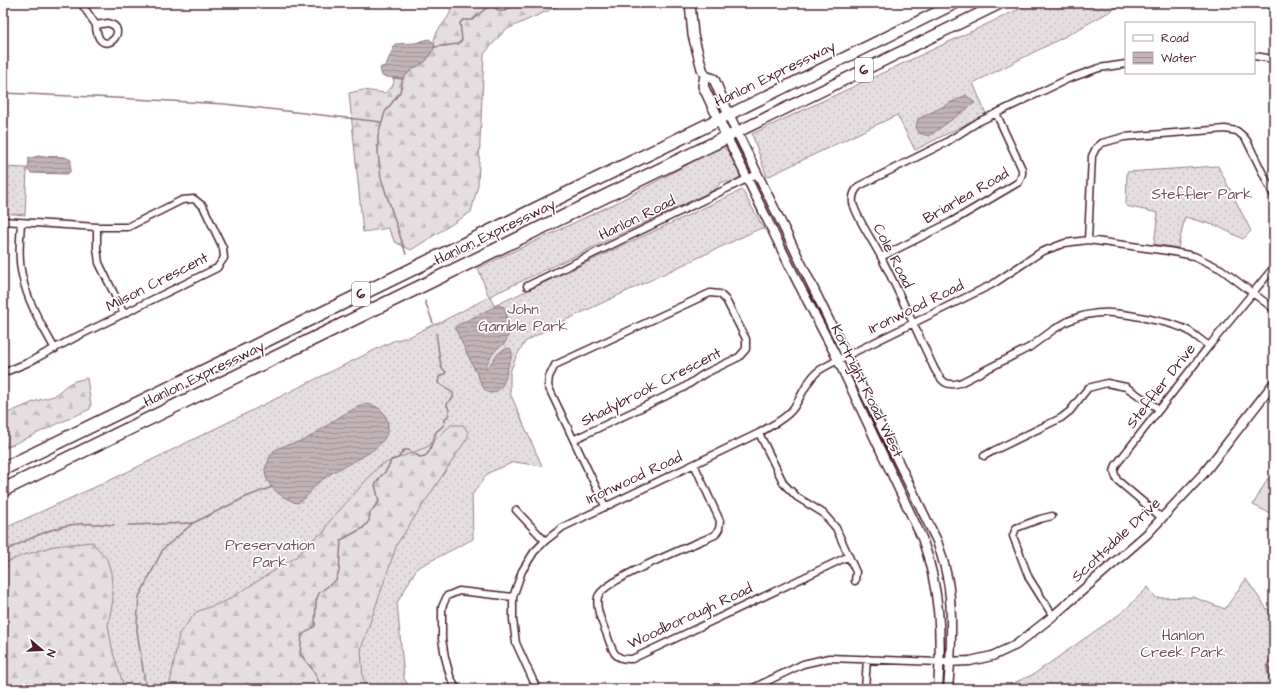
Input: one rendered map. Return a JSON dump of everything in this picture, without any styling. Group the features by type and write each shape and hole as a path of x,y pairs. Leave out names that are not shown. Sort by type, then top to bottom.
{"highway":[{"name":"Hanlon Expressway","path":"3,469 956,3"},
{"name":"Hanlon Expressway","path":"3,490 1001,3"}],"main road":[{"name":"Kortright Road West","path":"690,3 693,35 705,76 703,86 732,134"}],"street":[{"path":"81,3 96,25"},
{"path":"1255,56 1274,58"},
{"name":"Cole Road","path":"1125,64 1099,68 1076,75 978,122 945,143 859,186 856,189 853,203 943,382 953,384 960,383 1030,347 1068,321 1094,313 1120,313 1172,324 1189,331 1209,346"},
{"name":"Briarlea Road","path":"881,257 951,222 1019,182 1022,169 996,113"},
{"path":"1088,240 1092,156 1098,145 1112,139 1168,133 1225,130 1237,131 1247,141 1274,196"},
{"name":"Kortright Road West","path":"732,134 757,174 937,541 949,587 951,611 948,689"},
{"name":"Kortright Road West","path":"732,134 747,179 837,360 922,538 928,555 939,610 940,662 938,689"},
{"name":"Hanlon Road","path":"527,286 757,174"},
{"name":"Milson Crescent","path":"3,222 97,227 128,226 182,200 194,199 203,206 223,248 224,258 217,268 76,337 55,349 3,373"},
{"path":"21,222 20,252 22,275 30,299 55,349"},
{"path":"97,227 99,263 124,314"},
{"name":"Ironwood Road","path":"537,689 516,643 512,620 513,597 522,571 534,552 545,541 563,527 759,433 781,420 792,411 802,396 809,381 816,372 847,355 993,284 1041,252 1065,243 1088,240 1194,256 1221,269 1274,309"},
{"name":"Steffler Drive","path":"1162,518 1117,480 1114,472 1116,465 1209,346 1274,267"},
{"name":"Shadybrook Crescent","path":"575,439 683,388 704,374 739,357 746,349 746,339 726,300 720,294 710,293 555,364 549,377 548,386 575,439 605,506"},
{"path":"984,456 1061,418 1070,411 1088,388 1095,386 1107,383 1126,387 1159,409"},
{"name":"Scottsdale Drive","path":"940,662 970,661 992,656 1016,645 1053,616 1147,534 1204,472 1274,383"},
{"path":"759,433 784,484 797,497 823,513 836,528 856,572 854,581"},
{"name":"Woodborough Road","path":"694,464 720,521 719,529 714,535 636,570 604,588 598,596 597,607 614,653 622,660 632,659 849,556"},
{"path":"516,510 545,541"},
{"path":"1052,516 1016,528 1012,536 1029,578 1053,616"},
{"path":"456,689 450,676 442,639 442,607 448,596 459,591 513,597"},
{"path":"751,689 803,664 828,658 940,662"},
{"path":"865,689 867,659"}],"green space":[{"path":"451,3 565,3 505,30 484,54 478,185 471,212 411,250 395,242 388,228 363,232 349,93 363,90 385,93 393,85 393,78 402,79 413,69 426,61 435,47 434,42 436,33 450,13"},
{"path":"1032,3 1125,3 1066,36 973,83 986,114 915,150 897,115 767,177 752,134"},
{"name":"Preservation Park","path":"720,147 725,148 728,152 740,173 739,178 731,182 721,182 716,189 490,296 494,306 742,190 765,230 761,228 549,328 525,342 516,357 510,372 510,393 542,466 514,462 488,473 472,495 473,539 417,568 397,603 404,678 410,689 29,689 3,633 3,529 117,477 393,341 411,336 489,297 478,268 616,203"},
{"name":"Steffler Park","path":"1218,166 1251,231 1243,239 1217,226 1185,217 1178,248 1154,244 1158,213 1126,206 1127,172"},
{"path":"3,167 27,168 25,215 3,213"},
{"path":"87,378 91,405 90,409 3,449 3,415 36,401 54,396 67,385"},
{"path":"451,425 463,425 468,432 468,437 397,544 361,649 363,678 368,689 169,689 179,634 196,612 226,601 296,557 315,538 325,531 328,523 380,465 427,447"},
{"path":"1268,478 1274,481 1274,515 1253,505"},
{"path":"92,542 107,559 111,573 113,600 108,625 113,653 125,689 3,689 3,564 21,556 54,546"},
{"name":"Hanlon Creek Park","path":"1246,579 1267,609 1274,612 1274,689 1000,689 1034,674 1124,611 1148,587 1156,598 1193,597 1225,609"}],"water":[{"path":"429,39 434,43 435,47 426,61 413,69 402,79 382,76 380,68 386,65 395,44 415,43"},
{"path":"966,95 975,103 929,136 919,133 916,127 918,119"},
{"path":"38,156 65,157 71,160 70,172 67,174 31,173 28,170 28,159"},
{"path":"498,305 504,307 508,326 508,336 504,344 499,347 490,357 485,369 487,369 502,350 510,348 512,351 512,357 504,382 497,391 489,393 483,387 455,328 456,326"},
{"path":"366,404 378,408 386,417 388,428 385,437 378,446 369,453 325,477 305,498 297,503 287,499 272,487 268,482 265,470 273,452 281,447 300,442 308,438 343,415"},
{"path":"1274,659 1274,689 1271,689 1266,666 1270,660"}],"waterway":[{"path":"434,47 458,44 462,40 460,23 463,20 472,20 491,4 499,11 505,11 514,3"},
{"path":"403,78 400,92 385,112 378,135 378,153 381,178 406,254"},
{"path":"3,93 225,104 382,122"},
{"path":"425,301 433,323"},
{"path":"322,689 314,671 300,654 302,635 315,626 316,601 319,593 336,580 339,571 341,540 363,528 369,521 370,513 379,501 375,485 385,472 391,460 398,458 404,450 408,450 420,457 425,456 429,452 436,432 444,425 445,419 449,415 447,405 453,398 453,393 438,383 439,377 446,372 441,367 436,333"},
{"path":"146,689 137,631 139,597 163,549 193,523 246,497 272,487"},
{"path":"128,525 193,523"},
{"path":"3,552 40,534 60,527 83,524 114,525"}],"park label":[{"name":"John Gamble Park","path":"523,318"}]}
